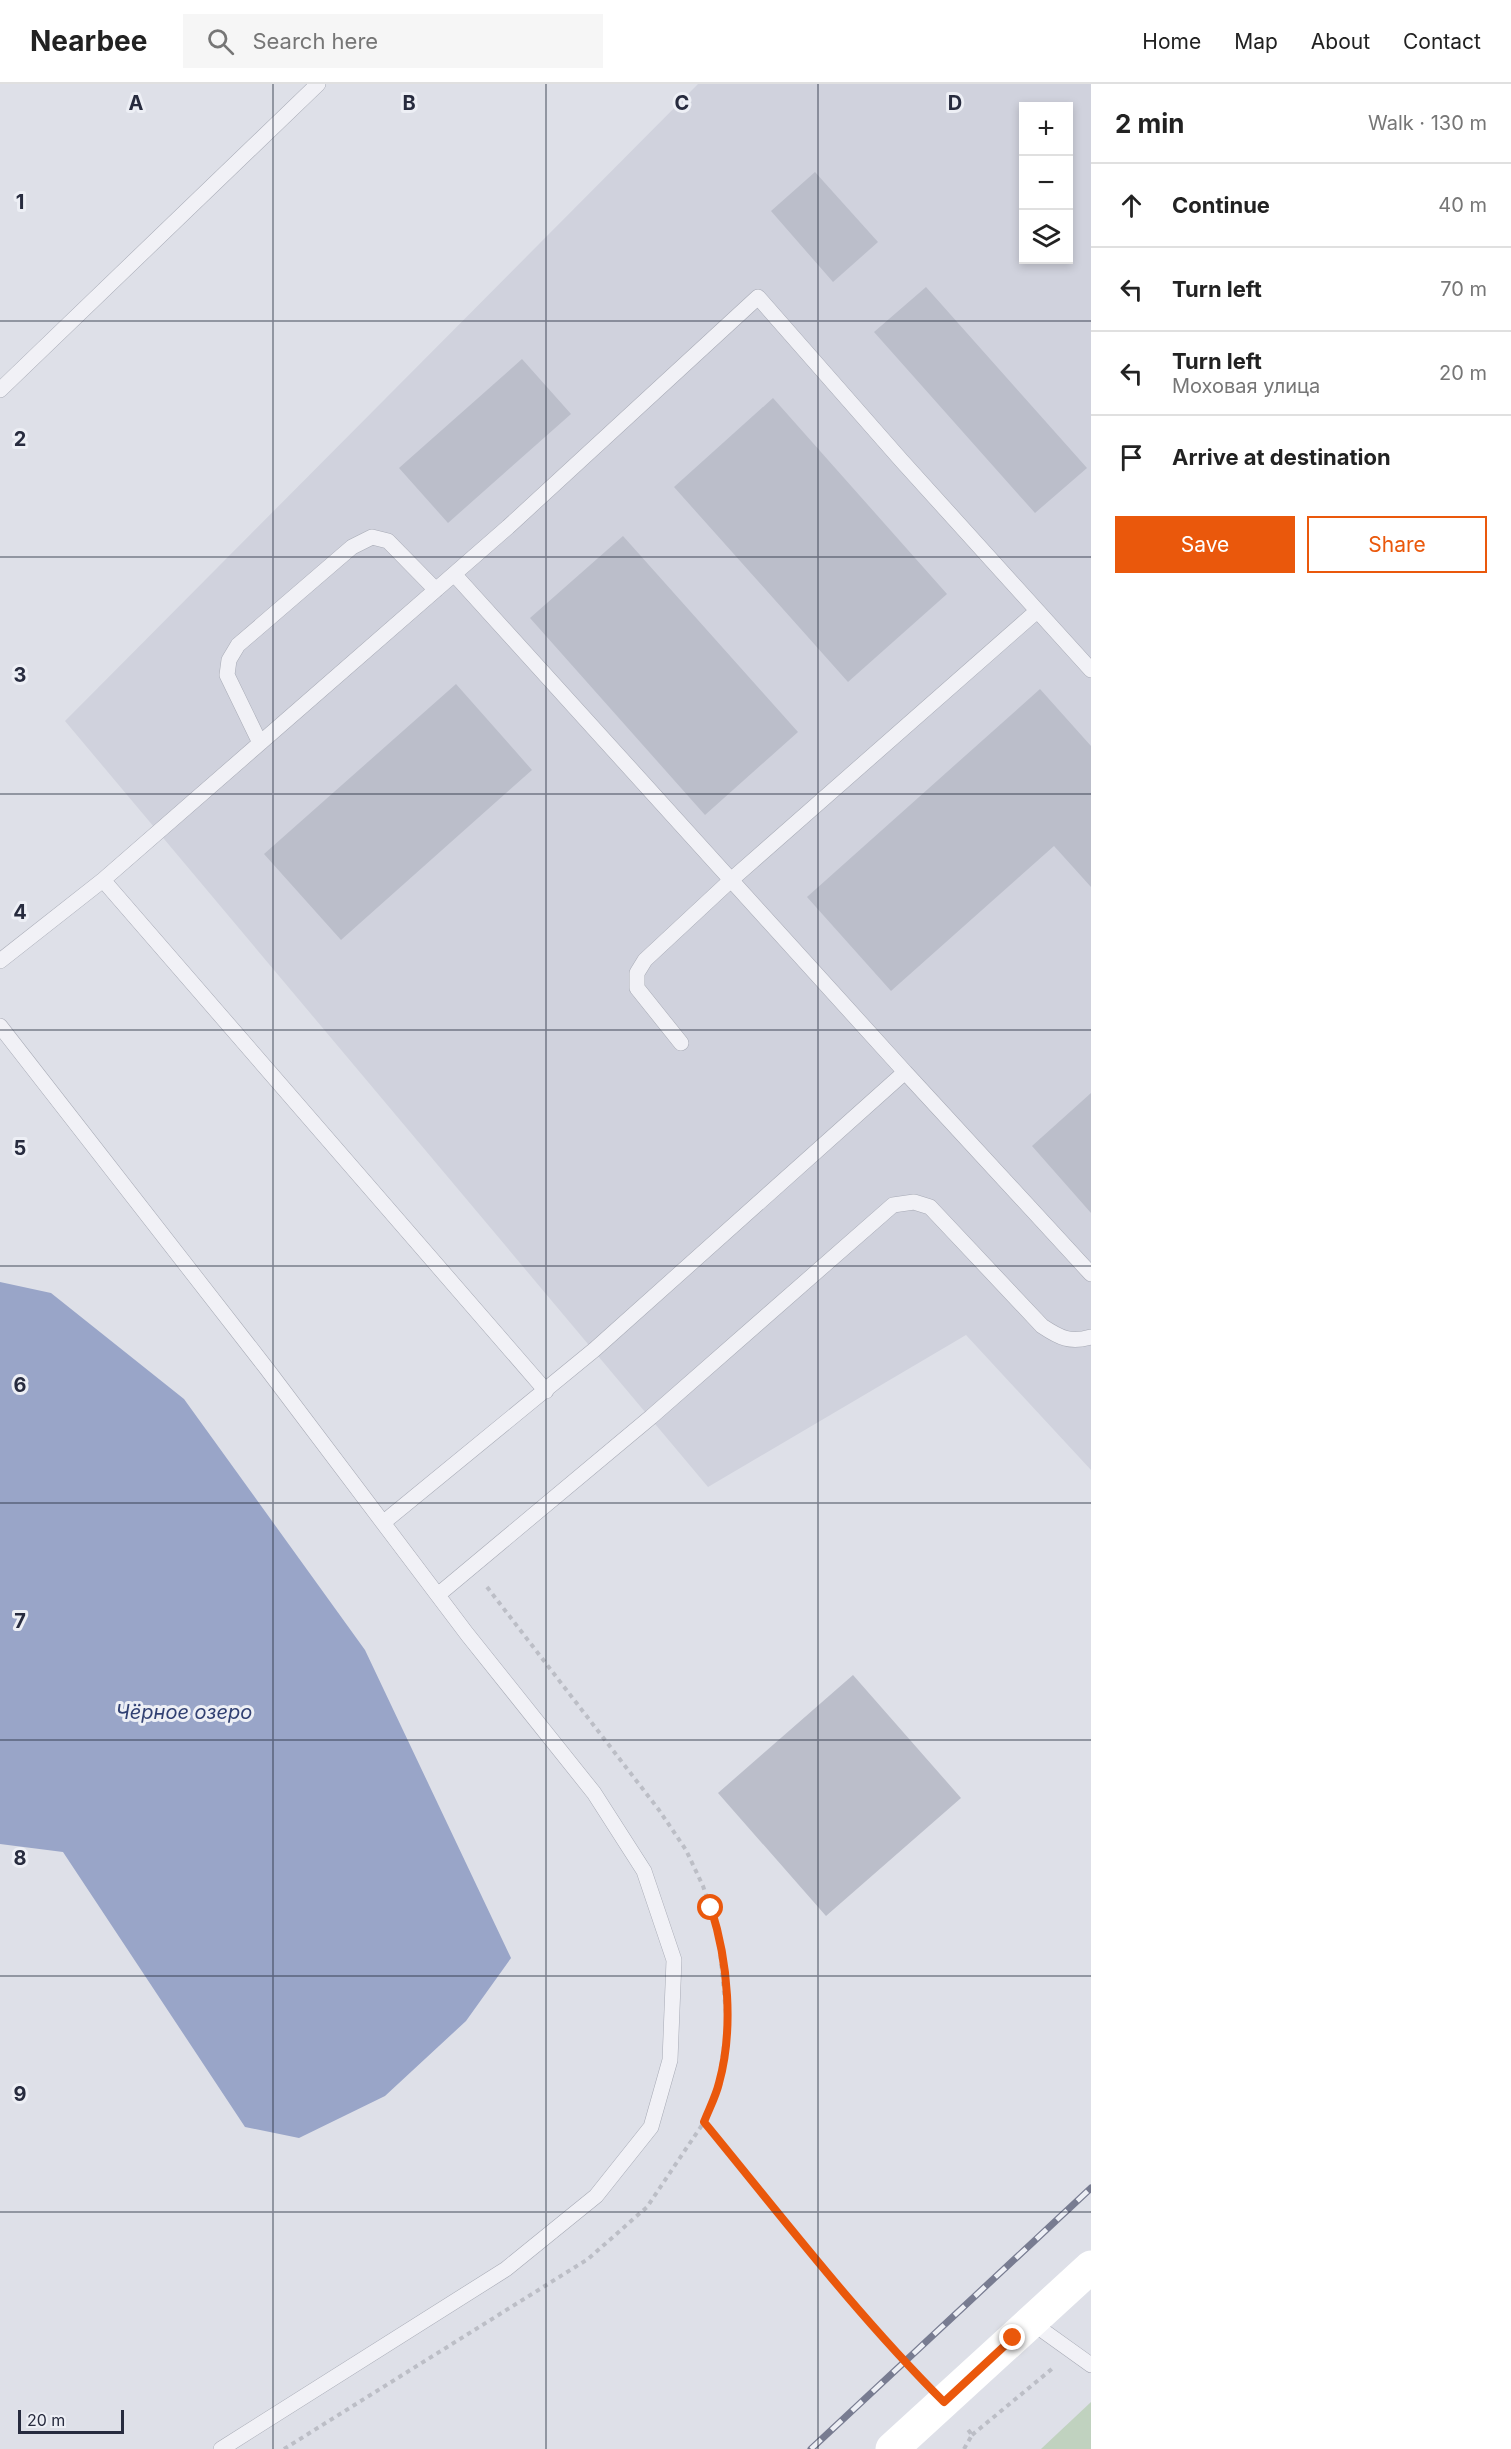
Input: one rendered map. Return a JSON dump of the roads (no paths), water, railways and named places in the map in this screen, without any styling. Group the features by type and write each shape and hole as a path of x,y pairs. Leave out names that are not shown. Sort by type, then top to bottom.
{"main road":[{"path":"892,2449 1091,2267"}],"lane":[{"path":"0,390 318,84"},
{"path":"0,961 103,880 436,590 758,297 1091,670"},
{"path":"260,743 227,675 229,660 238,645 352,547 372,537 388,541 436,590"},
{"path":"454,574 1091,1274"},
{"path":"681,1043 637,988 637,973 645,960 731,880 1037,611"},
{"path":"103,880 546,1391"},
{"path":"0,1026 384,1522 467,1634 594,1793 644,1871 674,1960 670,2060 651,2127 596,2196 506,2269 221,2449"},
{"path":"384,1522 546,1391 905,1072"},
{"path":"439,1594 651,1417 893,1205 914,1202 930,1207 1042,1326 1062,1339 1076,1341 1091,1337"},
{"path":"1031,2322 1091,2365"}],"water":[{"name":"Чёрное озеро","path":"0,1282 51,1293 184,1399 365,1650 511,1958 466,2021 385,2096 299,2138 245,2127 63,1852 0,1844"}],"railway":[{"path":"811,2449 1091,2188"}]}
